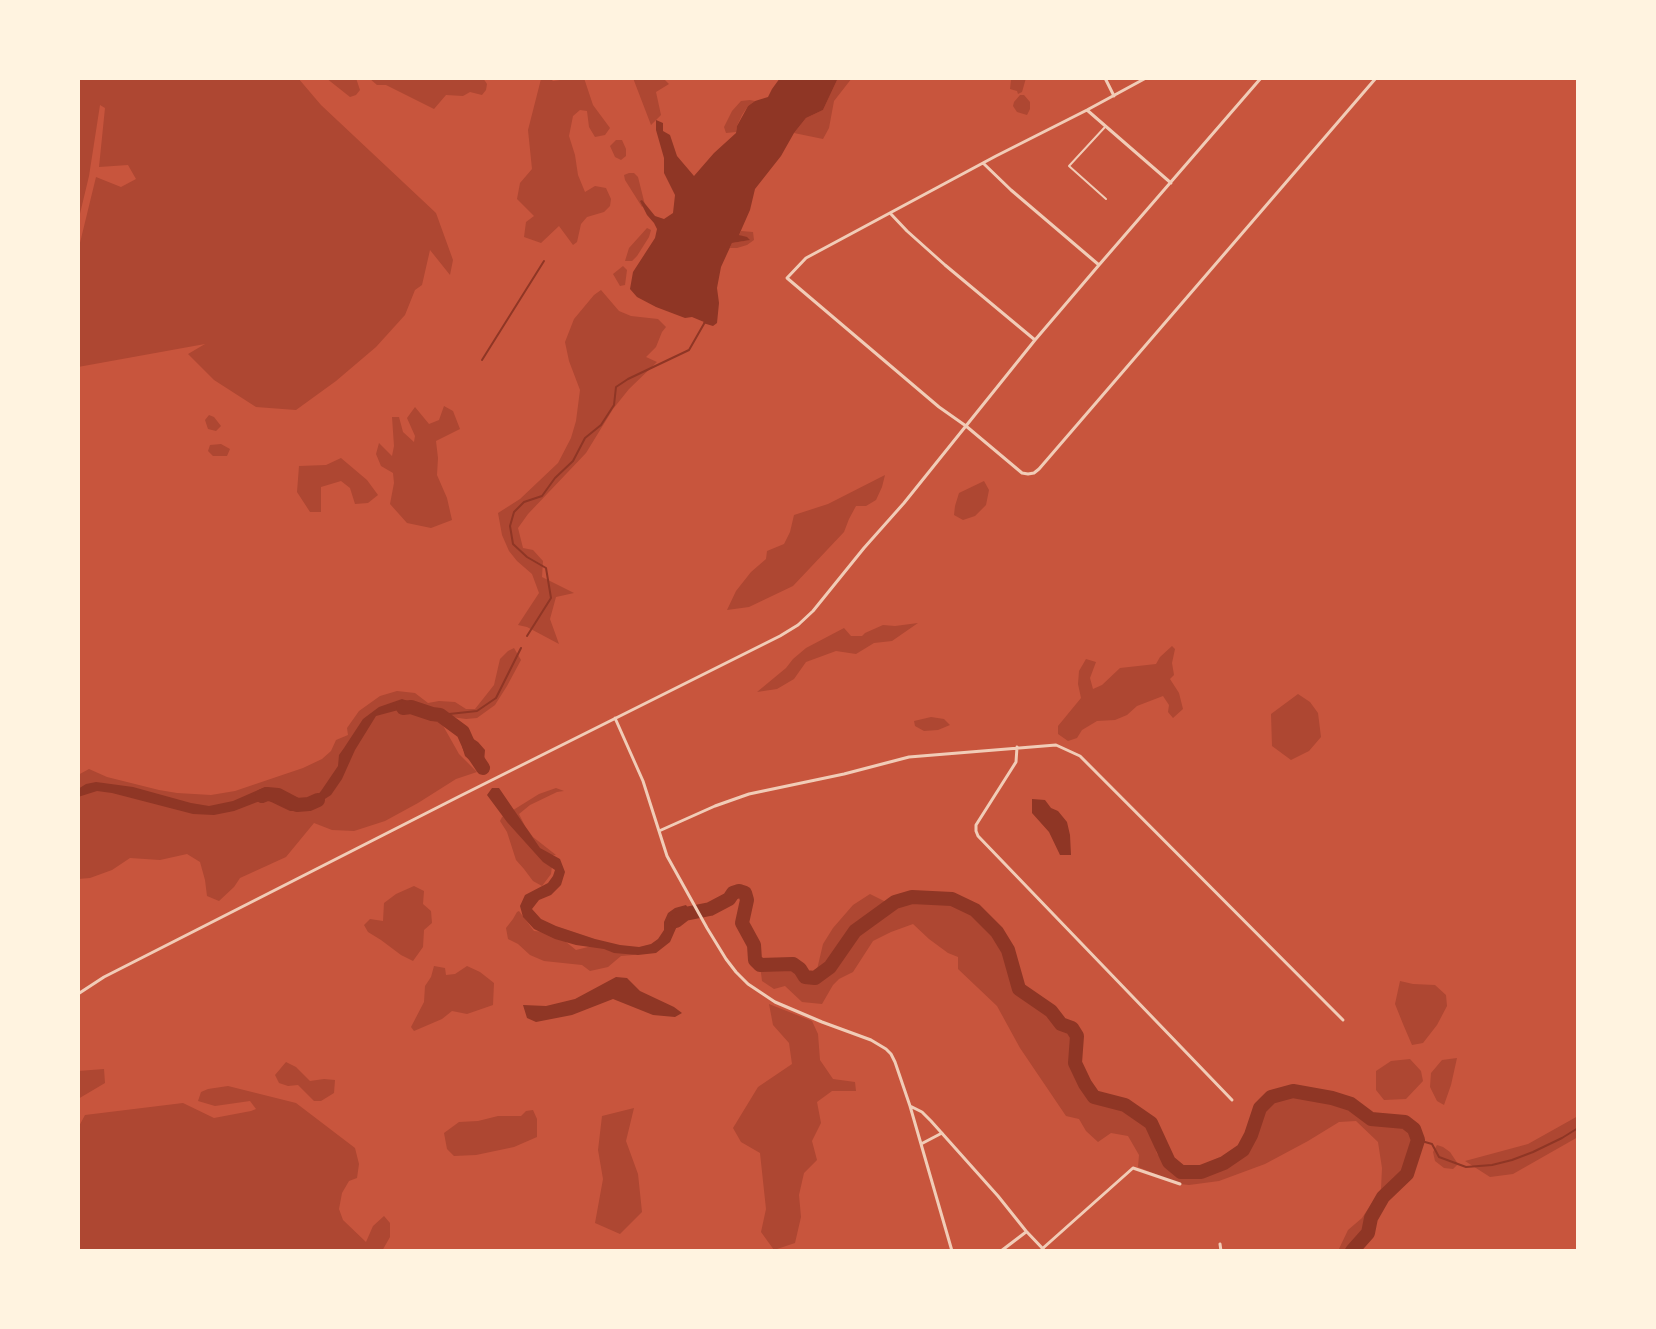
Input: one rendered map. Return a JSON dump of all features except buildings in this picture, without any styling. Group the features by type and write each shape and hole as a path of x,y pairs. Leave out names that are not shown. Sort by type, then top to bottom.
{"street":[{"path":"1105,78 1114,96"},
{"path":"1146,78 806,258 787,278 939,407 966,426 1022,473 1028,474 1039,469 1376,78"},
{"path":"78,994 104,978 798,625 813,611 904,503 1035,340 1260,78"},
{"path":"1087,110 1171,183"},
{"path":"1105,127 1069,166 1106,199"},
{"path":"983,163 1099,265"},
{"path":"890,213 945,265 1035,340"},
{"path":"615,718 643,781 667,856 707,928 736,972 775,1002 871,1041 886,1048 891,1054 910,1106 952,1251"},
{"path":"658,831 749,794 844,774 909,757 1056,745 1080,756 1343,1020"},
{"path":"1017,747 1016,762 976,825 978,836 1232,1100"},
{"path":"910,1106 922,1112 942,1132 1044,1250 1133,1168 1180,1184"},
{"path":"921,1144 942,1132"},
{"path":"1001,1251 1026,1231"},
{"path":"1220,1244 1221,1251"}],"shaded area":[{"path":"78,78 298,78 321,105 436,213 453,260 450,275 430,250 422,285 415,290 405,315 376,347 336,381 296,410 256,407 214,380 188,354 205,344 78,367 78,251 96,177 121,187 136,179 128,165 99,167 105,108 100,105 89,176 78,222"},
{"path":"326,78 356,78 360,90 356,95 350,97"},
{"path":"369,78 483,78 487,84 482,95 470,92 463,96 446,95 434,109 386,85 377,85"},
{"path":"543,78 550,78 553,81 561,78 584,78 593,105 610,128 605,135 595,137 589,127 587,111 580,110 573,116 569,136 578,175 585,192 595,186 606,188 611,199 610,206 604,212 587,217 581,224 577,242 573,245 559,226 541,243 524,237 526,222 534,216 517,199 520,183 532,169 528,130"},
{"path":"633,78 663,78 669,84 656,92 661,115 651,125"},
{"path":"780,78 838,78 823,110 806,118 781,156 755,189 750,210 739,235 750,240 732,243 721,267 717,288 719,303 717,323 713,326 692,317 685,318 637,297 630,289 633,272 655,238 657,229 640,201 642,200 655,216 664,219 673,213 675,195 664,173 664,158 656,130 656,120 663,123 663,131 670,135 677,156 694,176 736,133 737,126 748,106 768,97"},
{"path":"838,78 852,78 834,101 829,128 823,139 794,133 806,118 823,110"},
{"path":"1013,78 1026,78 1022,92 1018,94 1017,91 1010,89"},
{"path":"1020,95 1024,95 1030,102 1027,115 1017,112 1013,106"},
{"path":"741,101 755,101 742,115 736,132 726,133 724,127 732,111"},
{"path":"616,140 622,140 626,149 626,156 621,160 615,157 610,146"},
{"path":"634,173 638,177 645,205 642,207 625,180 624,175"},
{"path":"647,228 651,230 649,237 637,256 632,261 625,261 629,248"},
{"path":"741,231 753,232 754,240 747,245 730,248 732,243 749,240 739,235"},
{"path":"623,266 627,270 625,285 620,286 613,274"},
{"path":"601,290 619,311 631,316 658,319 666,327 656,347 646,357 657,362 629,389 613,409 586,453 528,514 518,528 523,548 533,550 543,561 542,577 574,593 556,597 550,619 559,644 527,627 518,625 539,593 532,574 509,551 502,535 498,513 520,499 558,463 571,438 580,390 569,361 565,342 574,319"},
{"path":"444,406 453,411 460,429 436,441 437,475 447,498 452,520 431,528 407,523 390,504 394,483 393,473 381,466 376,454 379,443 392,456 394,446 392,417 399,417 403,432 414,442 415,436 407,418 415,407 429,424 439,420"},
{"path":"209,415 214,417 221,426 216,431 208,429 205,420"},
{"path":"221,444 230,449 227,456 213,456 208,451 210,445"},
{"path":"341,458 367,480 378,495 368,503 355,504 350,488 341,481 321,487 321,512 310,512 297,492 299,466 326,465"},
{"path":"885,475 876,500 866,506 856,506 844,532 793,586 749,607 727,610 736,591 751,572 766,559 767,551 784,544 794,515 828,504"},
{"path":"984,481 989,490 986,505 975,516 963,520 954,515 959,493"},
{"path":"918,623 892,641 874,643 856,654 836,651 806,662 794,679 777,689 757,692 806,648 844,628 851,636 862,636 883,625"},
{"path":"1172,646 1175,649 1172,663 1174,675 1170,679 1179,693 1183,709 1173,718 1168,712 1169,705 1163,696 1137,706 1127,715 1115,720 1097,721 1082,730 1077,738 1068,741 1058,734 1058,726 1081,698 1078,684 1079,671 1086,659 1096,662 1090,678 1093,689 1102,685 1120,668 1156,664"},
{"path":"514,648 521,660 495,705 477,718 466,719 437,715 459,754 477,772 456,779 385,821 354,831 332,830 314,823 286,857 240,878 219,901 207,896 200,862 187,854 160,860 130,858 112,870 90,878 78,879 78,775 89,769 107,777 177,793 211,795 235,791 303,768 322,759 331,751 336,740 348,735 347,728 359,711 380,696 397,691 415,693 428,703 455,702 466,709 475,709 494,685 500,659"},
{"path":"1298,694 1310,702 1318,713 1321,737 1309,751 1291,760 1272,746 1271,714"},
{"path":"402,699 420,705 421,713 402,709 376,716 331,795 303,811 290,811 265,799 234,811 214,815 193,814 112,793 97,791 78,797 78,789 96,782 133,787 209,806 233,801 265,787 273,789 293,806 311,803 338,766 339,755 363,719 379,707"},
{"path":"931,717 944,719 950,725 938,730 924,731 915,726 914,721"},
{"path":"463,732 485,750 484,762 476,766 465,756 462,746"},
{"path":"492,788 499,788 540,848 560,859 565,872 561,885 551,895 539,900 532,909 541,919 595,939 639,947 651,944 658,939 664,930 664,922 668,913 675,908 686,905 692,914 681,917 670,942 656,953 638,955 614,953 604,949 576,945 555,939 534,929 523,917 520,906 525,895 548,883 555,870 543,862 507,822 487,795"},
{"path":"556,788 564,791 530,805 519,814 533,837 556,855 547,856 552,866 551,874 542,886 533,881 516,860 507,832 500,821 502,817 539,794"},
{"path":"1032,799 1045,800 1067,822 1071,855 1060,855 1049,832 1032,813"},
{"path":"414,886 424,891 423,904 431,911 432,923 424,930 423,947 413,961 368,932 364,925 370,919 383,921 384,903 396,894"},
{"path":"870,894 886,902 912,897 952,899 975,910 997,932 1008,950 1019,989 1051,1011 1061,1024 1072,1028 1077,1036 1075,1063 1094,1097 1125,1105 1151,1123 1149,1128 1157,1154 1180,1172 1201,1172 1224,1163 1243,1150 1260,1108 1271,1097 1293,1091 1351,1104 1371,1119 1405,1122 1414,1129 1418,1140 1407,1174 1383,1197 1371,1218 1368,1233 1352,1251 1338,1251 1348,1230 1362,1218 1381,1189 1382,1168 1378,1142 1356,1121 1339,1122 1265,1164 1219,1181 1180,1184 1138,1167 1139,1155 1128,1136 1111,1133 1098,1142 1086,1131 1079,1119 1066,1116 1020,1048 997,1006 958,969 958,957 948,953 913,924 873,941 853,972 833,985 822,1004 802,1002 785,986 774,989 762,981 760,965 793,964 805,977 815,978 823,944 833,928 853,905"},
{"path":"519,911 534,931 555,933 576,950 600,944 642,951 633,955 621,956 608,967 590,971 582,965 544,961 530,955 518,944 508,939 506,928"},
{"path":"434,966 445,968 446,975 455,974 467,966 480,972 494,983 493,1005 467,1014 452,1011 442,1019 414,1031 411,1027 424,1002 425,986"},
{"path":"616,977 627,978 640,991 682,1013 675,1017 653,1015 613,999 572,1015 536,1022 527,1018 523,1005 546,1006 575,999"},
{"path":"1400,981 1435,985 1446,995 1447,1006 1437,1025 1423,1043 1412,1045 1395,1004"},
{"path":"769,1004 812,1021 818,1034 820,1060 833,1079 855,1082 856,1091 832,1091 817,1102 821,1123 812,1141 817,1160 804,1173 799,1195 801,1217 795,1243 774,1250 761,1232 766,1209 760,1153 741,1142 733,1128 758,1087 792,1064 789,1043 773,1025"},
{"path":"1457,1058 1444,1105 1437,1101 1430,1087 1431,1073 1442,1060"},
{"path":"1410,1059 1421,1071 1423,1081 1406,1099 1384,1100 1376,1090 1376,1071 1391,1061"},
{"path":"286,1062 296,1067 310,1081 335,1080 334,1093 321,1101 314,1101 298,1085 288,1086 279,1083 275,1075"},
{"path":"104,1069 105,1083 78,1099 78,1071"},
{"path":"228,1086 296,1103 355,1148 359,1164 357,1178 349,1181 342,1193 339,1209 343,1220 366,1242 373,1226 384,1216 390,1223 390,1237 382,1251 78,1251 78,1128 85,1115 183,1103 214,1118 256,1109 250,1101 215,1106 198,1101 201,1092"},
{"path":"634,1108 626,1141 638,1174 642,1212 620,1234 595,1223 603,1179 598,1150 602,1116"},
{"path":"533,1110 537,1119 537,1137 514,1147 476,1155 454,1156 447,1149 444,1133 459,1122 478,1121 498,1116 521,1116 526,1111"},
{"path":"1578,1116 1578,1137 1513,1174 1490,1177 1465,1161 1528,1144"},
{"path":"1437,1145 1450,1152 1458,1164 1453,1169 1444,1168 1435,1161 1433,1152"}],"waterway":[{"path":"482,360 544,261"},
{"path":"527,636 551,598 546,568 527,557 513,544 510,526 514,512 524,502 542,496 555,478 573,461 585,438 601,425 614,405 616,387 689,350 705,322"},
{"path":"440,715 477,711 496,698 521,648"},
{"path":"403,708 411,707 440,715 463,732 483,768"},
{"path":"262,796 278,795 297,805 309,804 318,800"},
{"path":"676,921 685,914 710,909 729,899 733,893 739,891 745,893 747,900 742,923 754,945 755,960 760,965 793,964 805,977 815,978 830,967 855,931 895,902 912,897 952,899 975,910 997,932 1008,950 1019,989 1051,1011 1061,1024 1072,1028 1077,1036 1075,1063 1094,1097 1125,1105 1151,1123 1169,1162 1181,1172 1201,1172 1224,1163 1243,1150 1260,1108 1271,1097 1293,1091 1332,1098 1351,1104 1371,1119 1405,1122 1414,1129 1418,1140 1407,1174 1383,1197 1371,1218 1368,1233 1352,1251"},
{"path":"1418,1140 1432,1144 1439,1157 1466,1167 1492,1165 1512,1160 1562,1138 1578,1128"}]}
